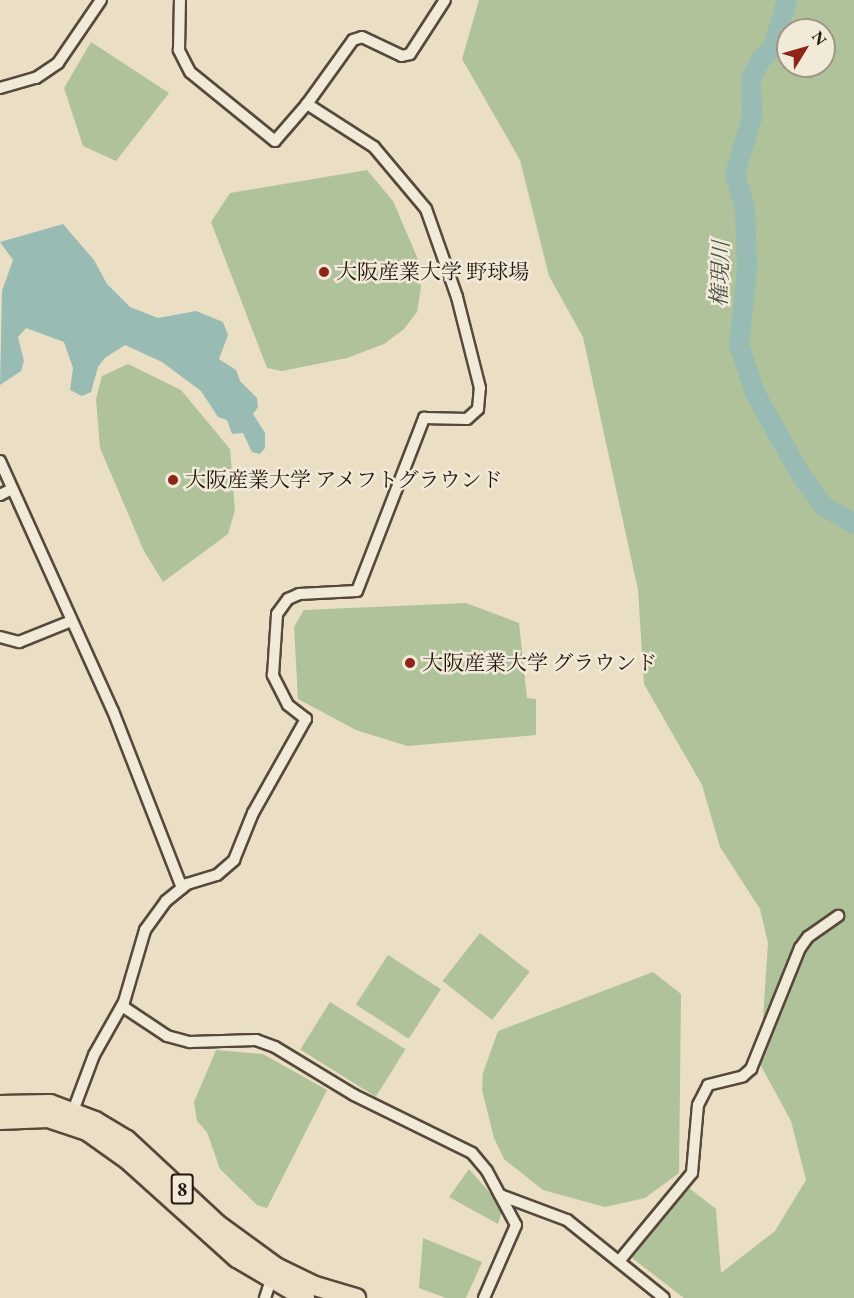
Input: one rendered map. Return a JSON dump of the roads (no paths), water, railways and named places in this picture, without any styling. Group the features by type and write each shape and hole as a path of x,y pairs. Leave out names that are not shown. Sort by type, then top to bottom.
{"main road":[{"name":"8","path":"0,1105 50,1104 73,1112 127,1140 217,1224 276,1267 315,1286 356,1298"},
{"name":"8","path":"0,1120 48,1118 87,1131 128,1160 237,1258 305,1298"}],"street":[{"path":"0,88 36,78 58,63 101,0"},
{"path":"180,0 179,50 190,72 275,141 307,104 353,40 362,37 402,56 410,54 445,0"},
{"path":"73,1112 94,1055 122,1006 145,930 166,901 182,888 217,876 234,860 253,813 306,719 288,705 273,675 277,614 288,599 299,594 357,591 424,418 467,419 478,409 480,388 457,297 426,209 374,147 307,104"},
{"path":"0,461 112,711 182,888"},
{"path":"0,495 12,489"},
{"path":"0,637 20,642 71,621"},
{"path":"620,1260 692,1173 698,1105 708,1085 742,1076 751,1069 800,948 808,937 838,916"},
{"path":"122,1006 167,1036 189,1042 256,1040 275,1047 354,1095 459,1144 487,1171 516,1225 484,1298"},
{"path":"500,1195 567,1221 620,1260 664,1298"},
{"path":"265,1298 271,1280"}],"water":[{"path":"63,224 94,260 107,284 130,307 158,318 196,311 223,322 228,335 219,359 236,370 240,381 257,398 258,407 253,414 265,433 265,448 260,454 252,452 243,433 232,434 227,420 218,417 201,391 162,362 125,345 105,358 98,367 91,392 82,396 70,390 73,368 64,342 26,328 18,337 24,361 21,371 0,385 2,291 13,260 0,242"}],"waterway":[{"name":"権現川","path":"787,0 773,48 761,59 751,79 752,117 735,174 745,208 747,269 739,345 756,395 802,477 825,507 854,524"}],"place":[{"name":"大阪産業大学 野球場","path":"324,272"},
{"name":"大阪産業大学 アメフトグラウンド","path":"173,480"},
{"name":"大阪産業大学 グラウンド","path":"410,663"}]}
